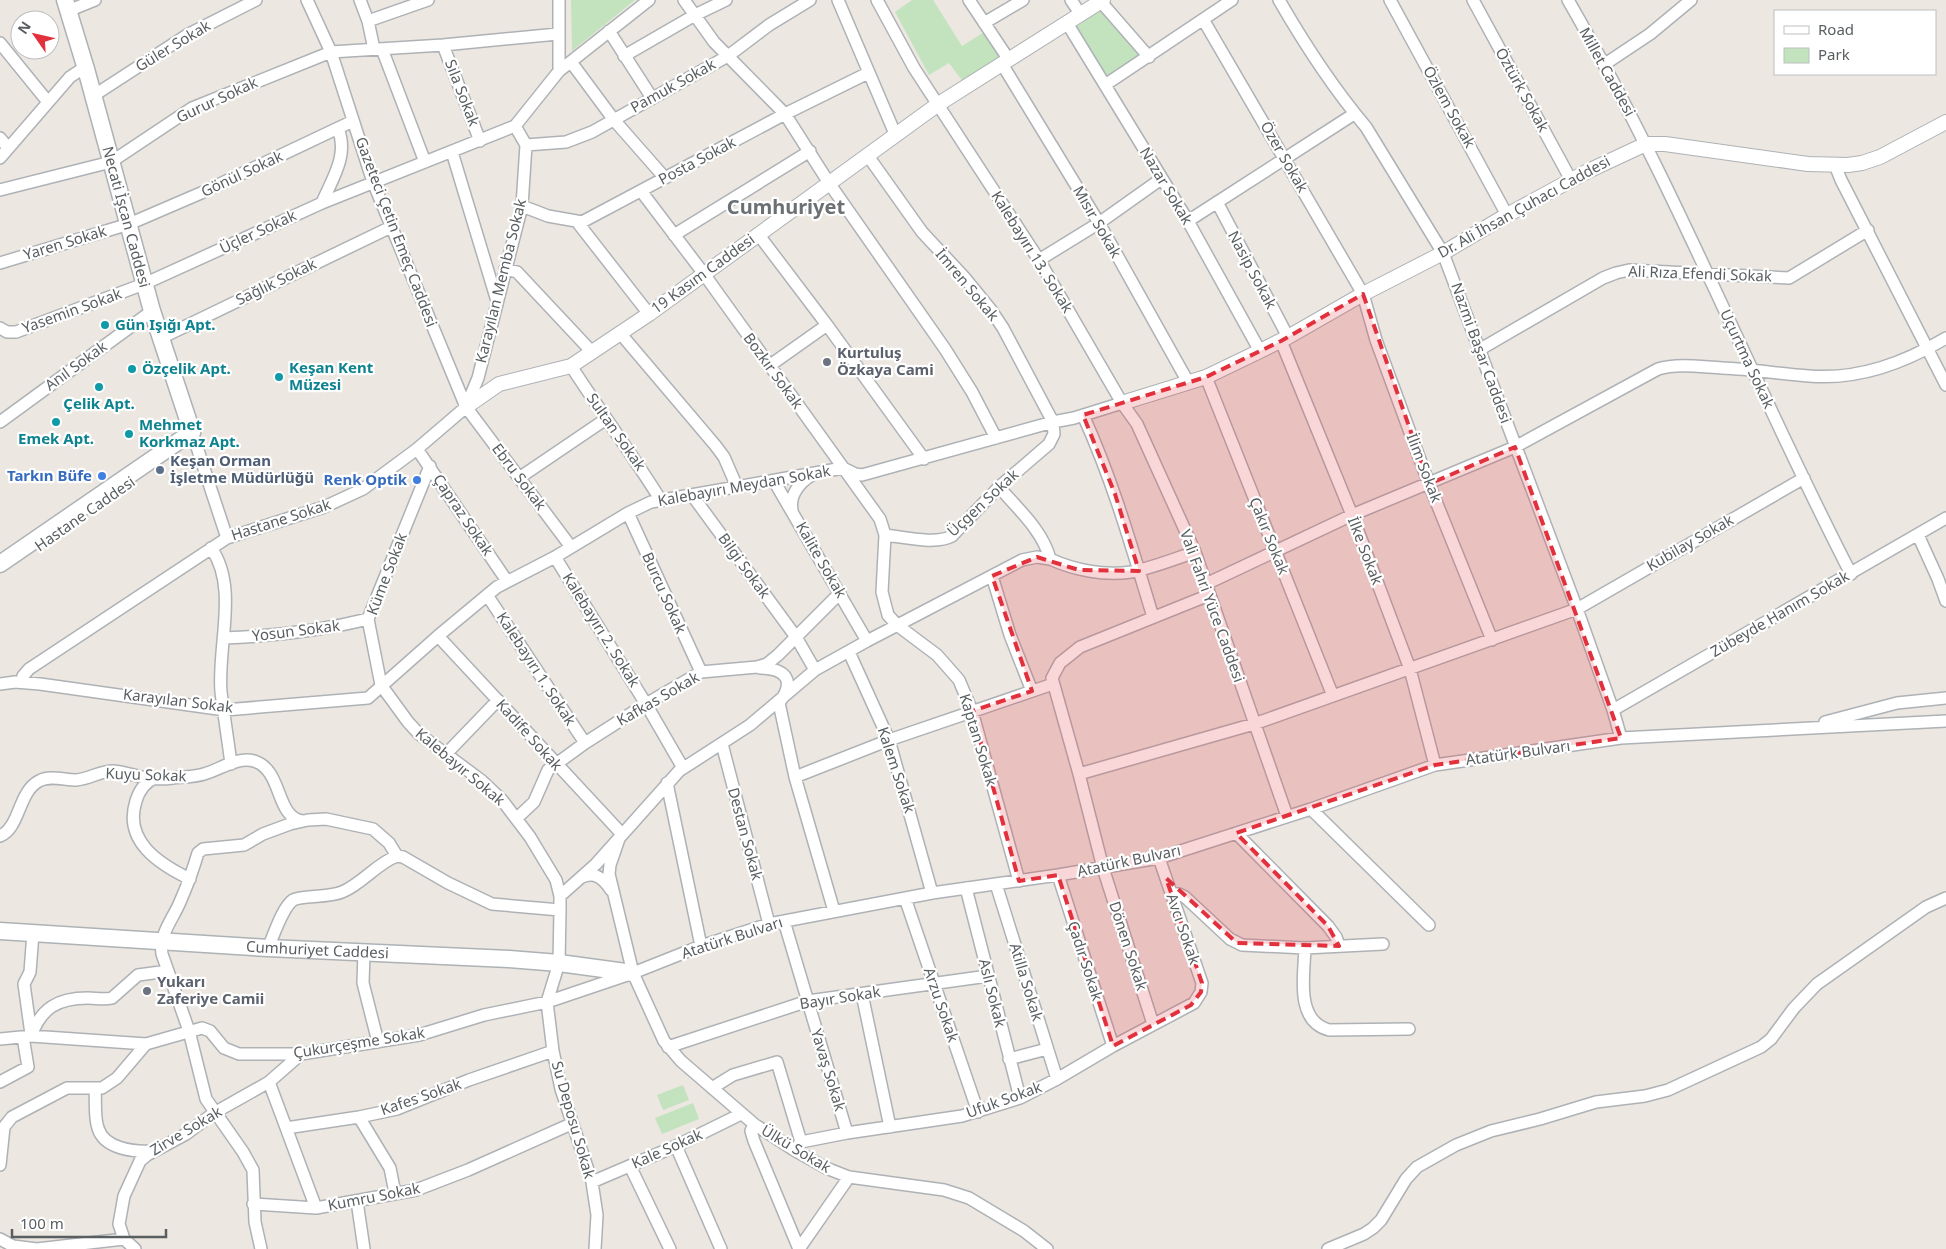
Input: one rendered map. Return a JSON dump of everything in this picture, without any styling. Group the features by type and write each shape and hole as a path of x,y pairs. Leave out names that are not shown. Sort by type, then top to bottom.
{"main road":[{"name":"Necati İşcan Caddesi","path":"66,6 86,69 144,284 193,435"},
{"name":"Hastane Caddesi","path":"0,564 193,435"},
{"name":"Hastane Caddesi","path":"0,572 193,435"},
{"name":"Cumhuriyet Caddesi","path":"0,931 559,964 633,973"}],"street":[{"path":"66,6 95,0"},
{"name":"Güler Sokak","path":"93,96 187,35 256,0"},
{"name":"Gazeteci Çetin Emeç Caddesi","path":"307,0 331,52 373,182 466,407"},
{"path":"360,0 378,49 425,162"},
{"path":"368,21 428,0"},
{"path":"558,71 559,0"},
{"path":"526,145 515,126 558,71 649,0"},
{"path":"684,0 709,36 785,114 829,183 945,349 972,392 996,438"},
{"path":"624,56 695,15 726,0"},
{"name":"Pamuk Sokak","path":"526,145 553,144 573,140 592,132 728,56 769,25 810,0"},
{"path":"838,0 896,136"},
{"name":"Kalebayırı 13. Sokak","path":"877,0 914,68 1039,260 1122,403"},
{"name":"Mısır Sokak","path":"970,0 1188,382"},
{"path":"984,23 1023,0"},
{"path":"1071,0 1081,15"},
{"path":"1104,85 1149,57 1232,0"},
{"name":"Nazmi Başar Caddesi","path":"1279,0 1322,70 1366,128 1443,253 1577,609 1621,738"},
{"name":"Özlem Sokak","path":"1390,0 1507,215"},
{"name":"Öztürk Sokak","path":"1473,0 1572,180"},
{"name":"Millet Caddesi","path":"1568,0 1605,64 1646,144"},
{"path":"1102,1 1149,57"},
{"name":"19 Kasım Caddesi","path":"466,407 499,384 571,366 649,314 937,105 1102,1"},
{"path":"1605,64 1650,34 1684,2"},
{"name":"Özer Sokak","path":"1204,20 1363,294"},
{"name":"Nazar Sokak","path":"1067,23 1188,222 1260,351"},
{"path":"609,31 652,98"},
{"name":"Gurur Sokak","path":"0,190 110,162 192,108 331,52 444,45 558,34"},
{"path":"0,43 48,102"},
{"name":"Sıla Sokak","path":"444,45 480,141"},
{"path":"571,62 614,120 665,178"},
{"path":"0,158 73,74 86,69"},
{"name":"Posta Sokak","path":"578,223 785,114 868,73"},
{"path":"1188,222 1354,114"},
{"name":"Gönül Sokak","path":"129,224 201,193 353,121"},
{"name":"Dr. Ali İhsan Çuhacı Caddesi","path":"1122,403 1206,376 1260,351 1363,294 1443,253 1507,215 1572,180 1621,154 1646,144 1665,144 1808,164 1835,165 1862,163 1880,157 1946,122"},
{"name":"Üçler Sokak","path":"144,284 322,203 515,126"},
{"path":"322,203 342,151 342,139 338,129"},
{"path":"0,138 8,148"},
{"name":"Uçurtma Sokak","path":"1646,144 1751,368 1851,574"},
{"name":"Karayılan Memba Sokak","path":"466,407 479,371 522,206 526,145"},
{"path":"674,235 810,151"},
{"path":"452,152 497,301"},
{"name":"İmren Sokak","path":"868,156 922,232 964,277 991,310 1053,422"},
{"path":"1835,165 1946,385"},
{"path":"1039,260 1098,223 1161,179"},
{"name":"Bozkır Sokak","path":"641,191 704,274 880,519 886,536"},
{"name":"Nasip Sokak","path":"1217,202 1284,339"},
{"path":"522,206 548,216 578,223 649,314"},
{"name":"Yaren Sokak","path":"0,263 129,224"},
{"name":"Sağlık Sokak","path":"161,338 391,227"},
{"name":"Ali Rıza Efendi Sokak","path":"1479,350 1603,278 1616,273 1629,270 1789,278 1868,230"},
{"path":"758,234 924,459"},
{"path":"505,269 517,272 592,352"},
{"name":"Yasemin Sokak","path":"0,328 7,332 16,332 144,284"},
{"name":"İlim Sokak","path":"1363,294 1376,340 1429,484 1492,640"},
{"name":"Anıl Sokak","path":"0,422 152,311"},
{"path":"769,366 827,325"},
{"path":"620,333 715,445 724,457 737,487"},
{"path":"796,777 889,740 1053,684 1052,678 1056,669 1073,651 1089,642 1153,617 1275,550 1352,515 1515,447 1658,369 1676,366 1751,368 1810,376 1852,375 1893,364 1928,349 1946,338"},
{"name":"İlke Sokak","path":"1284,339 1410,669 1435,765"},
{"name":"Sultan Sokak","path":"571,366 606,419 635,457 660,499"},
{"path":"479,371 480,376 485,381 499,384"},
{"name":"Çakır Sokak","path":"1206,376 1333,696"},
{"name":"Kalebayırı Meydan Sokak","path":"381,685 507,580 555,557 628,513 660,499 843,468 860,475 924,459 1122,403"},
{"name":"Vali Fahri Yüce Caddesi","path":"1122,403 1137,424 1195,552 1254,724 1288,816"},
{"name":"Hastane Sokak","path":"22,682 23,676 29,669 226,538 315,510 345,498 373,483 418,449 466,407"},
{"name":"Ebru Sokak","path":"466,407 571,547"},
{"path":"1083,415 1115,494 1153,617"},
{"path":"520,478 606,419"},
{"name":"Üçgen Sokak","path":"886,536 935,540 949,538 1000,487 1049,444 1054,434 1053,422"},
{"path":"193,435 226,538"},
{"name":"Çapraz Sokak","path":"418,449 507,580"},
{"name":"Küme Sokak","path":"381,685 368,619 430,466"},
{"path":"793,512 791,502 795,492 806,478 816,473"},
{"name":"Kubilay Sokak","path":"1079,774 1254,724 1577,609 1804,478"},
{"name":"Kalite Sokak","path":"774,480 867,641"},
{"path":"1000,487 1040,535 1050,559"},
{"name":"Bilgi Sokak","path":"692,495 796,637 815,670"},
{"name":"Burcu Sokak","path":"628,513 700,672"},
{"name":"Zübeyde Hanım Sokak","path":"1613,710 1946,518"},
{"path":"1918,535 1946,601"},
{"path":"886,536 883,598 888,616 897,625"},
{"path":"211,548 219,560 223,577 224,638 221,672 231,764"},
{"path":"560,896 596,864 667,783 684,768 750,725 779,703 790,680 815,670 1027,558 1041,557 1050,559 1070,568 1121,572 1139,570 1195,552"},
{"name":"Kalebayırı 2. Sokak","path":"555,557 684,768"},
{"path":"992,576 1010,635 1032,691"},
{"name":"Kafkas Sokak","path":"517,818 530,806 546,774 556,764 585,743 700,672 757,668 772,661 840,593"},
{"name":"Kalebayırı 1. Sokak","path":"487,595 585,743"},
{"name":"Yosun Sokak","path":"224,638 293,634 368,619"},
{"name":"Kaptan Sokak","path":"897,625 922,643 954,673 963,688 972,711 1019,881"},
{"name":"Kadife Sokak","path":"438,636 621,834"},
{"path":"790,680 781,668 781,656 796,637"},
{"name":"Kalem Sokak","path":"849,652 889,740 932,893"},
{"path":"757,668 775,669 790,680"},
{"name":"Karayılan Sokak","path":"0,684 22,682 114,693 224,710 368,698 381,685"},
{"name":"Dönen Sokak","path":"1053,684 1103,868 1153,1024"},
{"name":"Kalebayır Sokak","path":"381,685 403,716 419,734 492,790 517,818 553,874 560,896 559,964"},
{"path":"1801,728 1897,703 1946,698"},
{"path":"446,754 498,700"},
{"path":"779,703 796,777 834,911"},
{"path":"1801,728 1946,721"},
{"name":"Atatürk Bulvarı","path":"548,1002 633,973 701,946 769,924 932,893 1159,858 1311,809 1435,765 1621,738 1801,728"},
{"name":"Destan Sokak","path":"722,744 769,924"},
{"name":"Kuyu Sokak","path":"0,836 9,830 27,794 34,784 41,780 49,778 78,780 108,772 155,778 194,776 249,760 264,767 273,778 289,814 293,818 302,821"},
{"path":"138,776 144,780 133,812 133,823 137,834 158,862 190,879"},
{"path":"142,788 155,778"},
{"path":"667,783 701,946"},
{"path":"1311,809 1429,925"},
{"path":"262,1249 256,1230 253,1204 254,1182 251,1165 214,1113 204,1093 189,1031 162,954 162,940 190,879 200,850 244,845 262,834 302,821 326,819 368,827 383,837 397,856"},
{"path":"1236,833 1328,926 1336,937 1339,946"},
{"name":"Ülkü Sokak","path":"621,834 609,869 613,893 633,973 668,1047 754,1124 797,1146 826,1168 849,1177 944,1190 970,1198 1024,1231 1047,1249"},
{"path":"268,948 285,910 292,901 300,897 325,896 343,892 397,856 403,857 492,904 560,910"},
{"name":"Avcı Sokak","path":"1159,858 1202,982 1201,992 1197,1000"},
{"path":"582,877 591,874 600,878 613,893"},
{"name":"Çadır Sokak","path":"1058,875 1113,1046"},
{"name":"Atilla Sokak","path":"996,884 1057,1079"},
{"name":"Aslı Sokak","path":"966,888 1020,1098"},
{"path":"1171,894 1179,894 1185,897 1237,943 1305,948 1383,944"},
{"name":"Arzu Sokak","path":"906,898 978,1112"},
{"path":"1328,1249 1364,1234 1373,1228 1381,1220 1406,1179 1417,1167 1456,1145 1491,1131 1596,1102 1645,1096 1668,1090 1761,1047 1771,1039 1794,1008 1817,984 1920,912 1946,898"},
{"name":"Yavaş Sokak","path":"784,921 847,1133"},
{"path":"0,1082 28,1067 24,984 30,972 33,933"},
{"path":"1305,948 1304,989 1309,1016 1317,1025 1329,1030 1409,1029"},
{"path":"364,952 363,983 378,1042"},
{"name":"Su Deposu Sokak","path":"559,964 548,1002 553,1051 571,1124 592,1182 596,1215 595,1249"},
{"path":"27,1036 39,1018 52,1006 77,999 112,998 138,975 168,971"},
{"name":"Bayır Sokak","path":"668,1047 808,1001 988,976"},
{"path":"862,994 890,1127"},
{"name":"Ufuk Sokak","path":"797,1146 847,1133 944,1119 978,1112 1020,1098 1197,1000"},
{"name":"Çukurçeşme Sokak","path":"0,1038 27,1036 146,1044 202,1028 208,1029 224,1048 235,1054 301,1054 419,1035 484,1015 548,1002"},
{"path":"0,1164 5,1124 15,1115 71,1087 102,1088 113,1081 146,1044"},
{"path":"1009,1059 1047,1049"},
{"name":"Kafes Sokak","path":"286,1128 359,1117 409,1105 470,1080 553,1051"},
{"name":"Zirve Sokak","path":"124,1239 120,1230 120,1217 124,1196 135,1168 141,1159 186,1134 214,1113 269,1082 301,1054"},
{"path":"712,1088 733,1075 777,1062 797,1146"},
{"path":"269,1082 316,1208"},
{"path":"95,1089 98,1130 101,1135 110,1143 126,1149 137,1152 154,1151"},
{"name":"Kale Sokak","path":"592,1182 676,1146 741,1114"},
{"path":"359,1117 390,1168 395,1193"},
{"name":"Kumru Sokak","path":"253,1204 316,1208 416,1190 468,1170 571,1124"},
{"path":"754,1124 752,1131 754,1141 799,1249"},
{"path":"676,1146 721,1249"},
{"path":"126,1149 136,1157 135,1168"},
{"path":"630,1166 670,1249"},
{"path":"799,1249 849,1177"},
{"path":"357,1201 364,1249"},
{"path":"0,1239 13,1246 37,1249 124,1239 135,1249"}],"highlighted area":[{"path":"1363,294 1429,484 1515,447 1621,738 1435,765 1236,833 1328,926 1339,946 1237,943 1166,878 1202,983 1201,992 1191,1005 1113,1046 1058,875 1019,881 972,711 1032,691 992,576 1037,557 1079,570 1139,571 1115,494 1083,415 1206,377 1281,341"}],"green space":[{"path":"571,0 635,0 572,51"},
{"path":"912,0 933,0 962,46 986,31 1003,57 964,83 949,63 929,75 895,12"},
{"path":"1101,9 1141,55 1106,78 1076,27"},
{"path":"683,1085 689,1100 663,1110 657,1095"},
{"path":"693,1103 699,1119 662,1134 655,1118"}],"place":[{"name":"Gün Işığı Apt.","path":"105,325"},
{"name":"Kurtuluş Özkaya Cami","path":"827,362"},
{"name":"Özçelik Apt.","path":"132,369"},
{"name":"Keşan Kent Müzesi","path":"279,377"},
{"name":"Çelik Apt.","path":"99,387"},
{"name":"Emek Apt.","path":"56,422"},
{"name":"Mehmet Korkmaz Apt.","path":"129,434"},
{"name":"Keşan Orman İşletme Müdürlüğü","path":"160,470"},
{"name":"Tarkın Büfe","path":"102,476"},
{"name":"Renk Optik","path":"417,480"},
{"name":"Yukarı Zaferiye Camii","path":"147,991"}],"district":[{"name":"Cumhuriyet","path":"786,207"}]}
